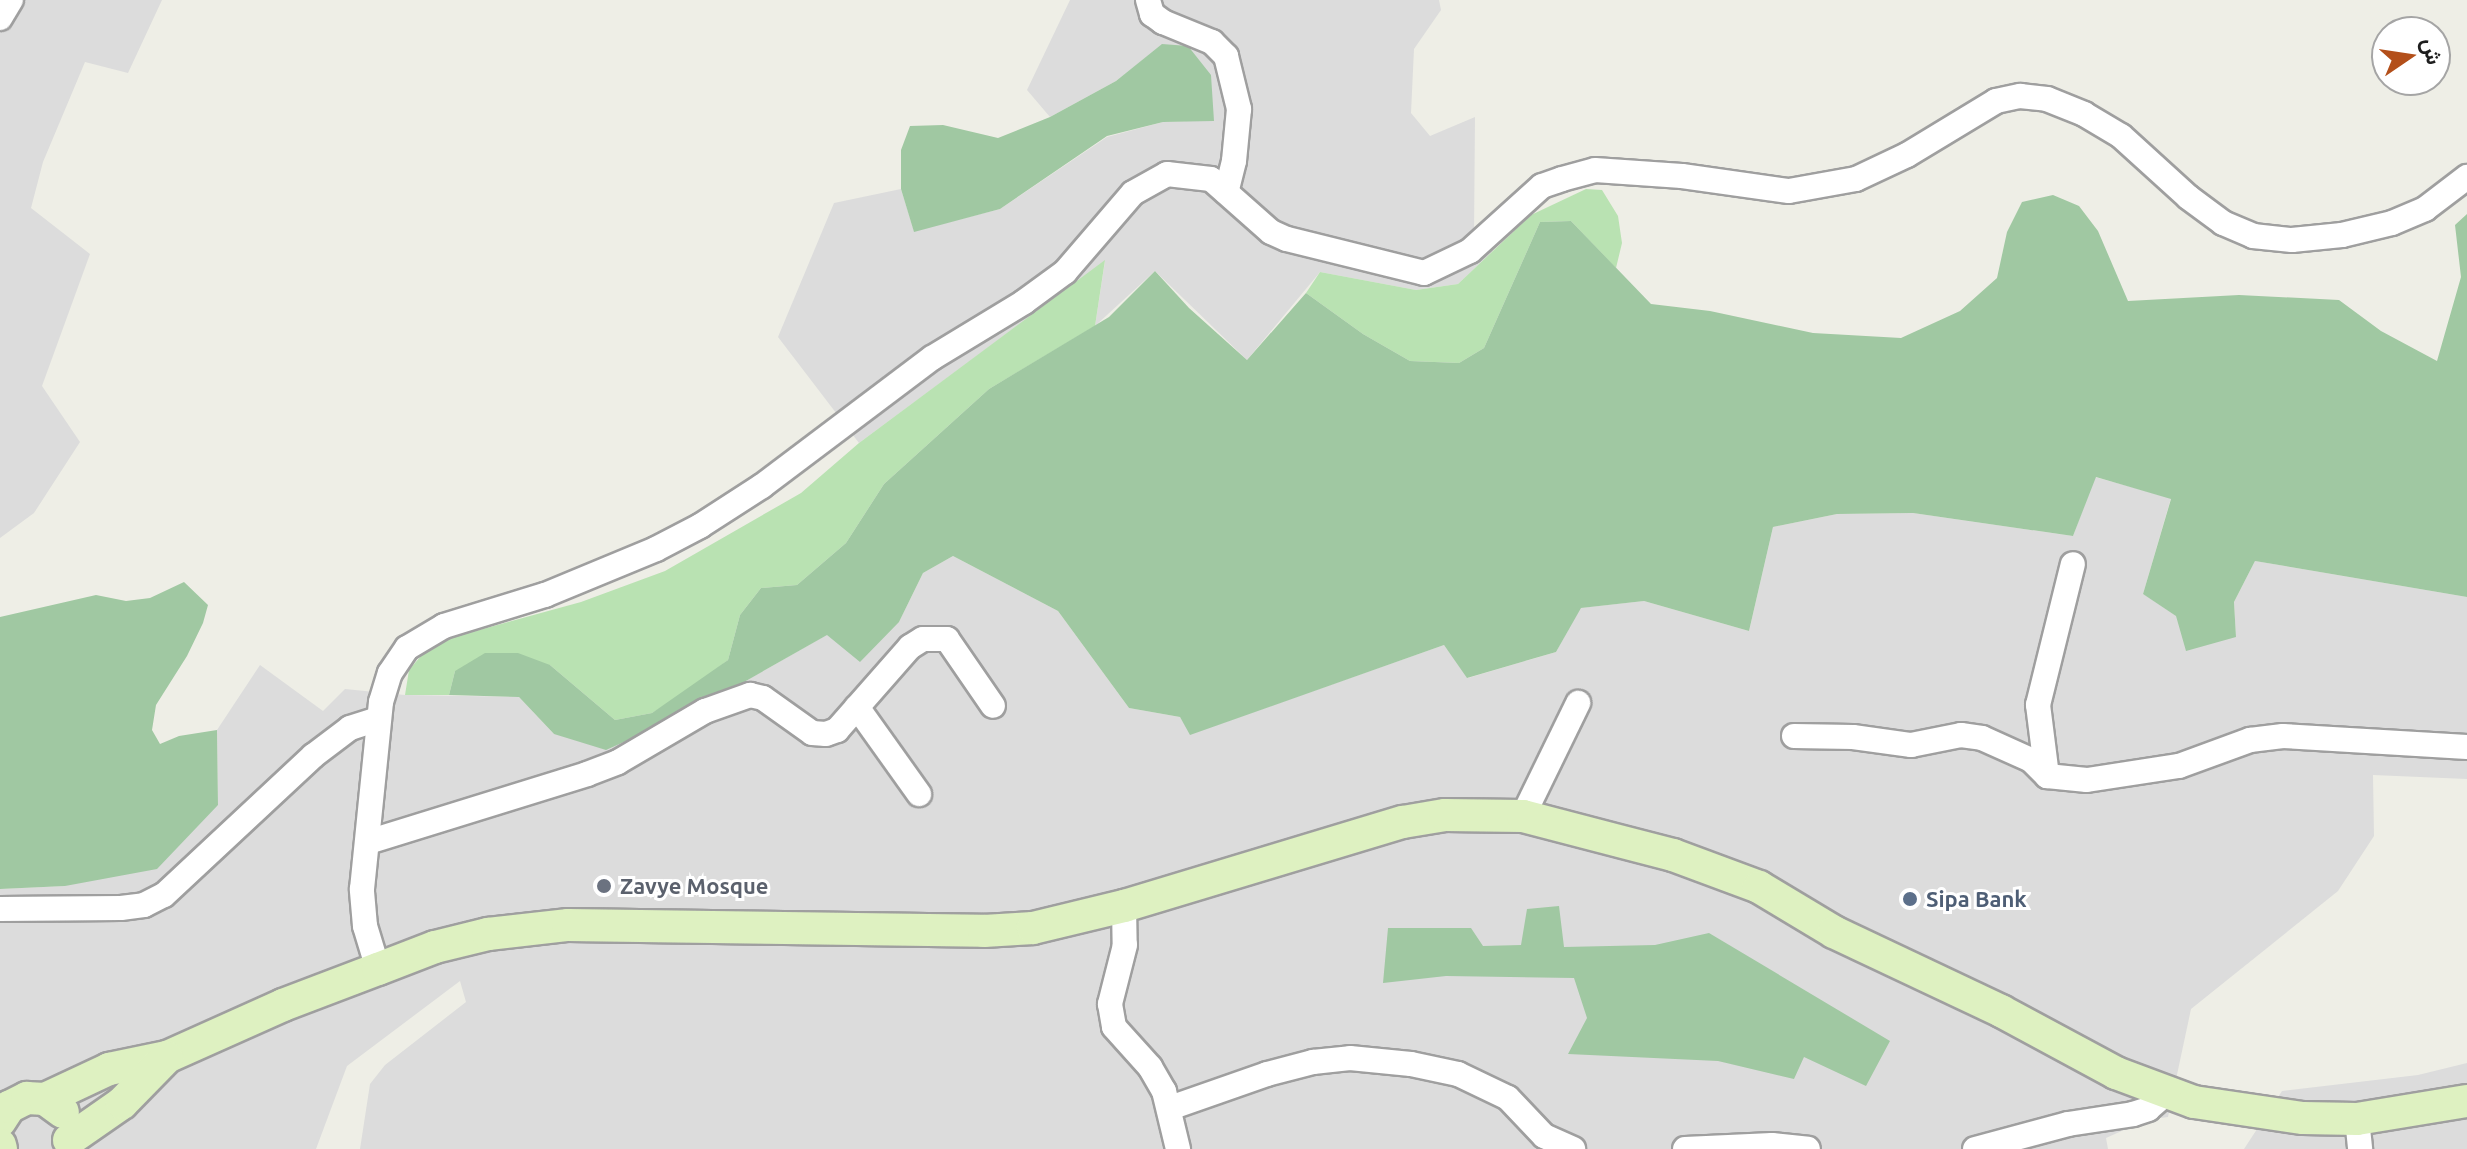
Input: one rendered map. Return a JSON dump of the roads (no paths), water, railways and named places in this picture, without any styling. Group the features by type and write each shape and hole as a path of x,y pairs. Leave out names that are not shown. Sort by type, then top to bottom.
{"street":[{"path":"0,18 11,0"},
{"path":"1148,0 1152,14 1163,22 1212,42 1226,56 1239,109 1234,161 1226,192"},
{"path":"378,969 365,926 362,889 378,719 390,673 407,648 444,626 545,595 656,549 700,526 762,486 932,358 1024,302 1065,272 1133,193 1167,174 1211,179 1271,232 1287,239 1424,273 1470,251 1542,186 1562,179 1595,170 1682,176 1789,191 1856,179 1907,155 1996,101 2020,96 2047,99 2084,114 2121,136 2211,214 2253,236 2292,240 2342,235 2392,223 2425,209 2467,177"},
{"path":"2047,776 2038,705 2073,564"},
{"path":"368,842 587,774 618,762 705,711 750,695 763,698 812,733 826,734 837,730 910,647 939,637 947,639 993,706"},
{"path":"1523,816 1578,703"},
{"path":"857,707 919,794"},
{"path":"0,909 121,908 144,905 164,895 313,756 350,728 378,719"},
{"path":"1794,736 1853,737 1911,745 1961,735 1982,738 2031,760 2047,776 2087,780 2179,766 2250,740 2283,736 2467,747"},
{"path":"16,1106 109,1069 167,1057 283,1005 435,947 488,934 568,925 984,931 1033,928 1124,906 1403,822 1445,815 1523,816 1673,855 1759,887 1834,932 2001,1011 2116,1073 2165,1094 2359,1134 2467,1101"},
{"path":"1124,906 1125,945 1110,1004 1114,1027 1150,1067 1170,1108 1178,1149"},
{"path":"68,1144 122,1103 167,1057"},
{"path":"1170,1108 1267,1074 1313,1062 1350,1058 1458,1074 1508,1098 1544,1136 1573,1149"},
{"path":"1975,1149 2068,1124 2133,1114 2148,1109 2165,1094"},
{"path":"16,1106 62,1111 70,1129 68,1144"},
{"path":"1685,1149 1772,1145 1808,1149"}],"place":[{"name":"Zavye Mosque","path":"604,886"},
{"name":"Sipa Bank","path":"1910,899"}]}
